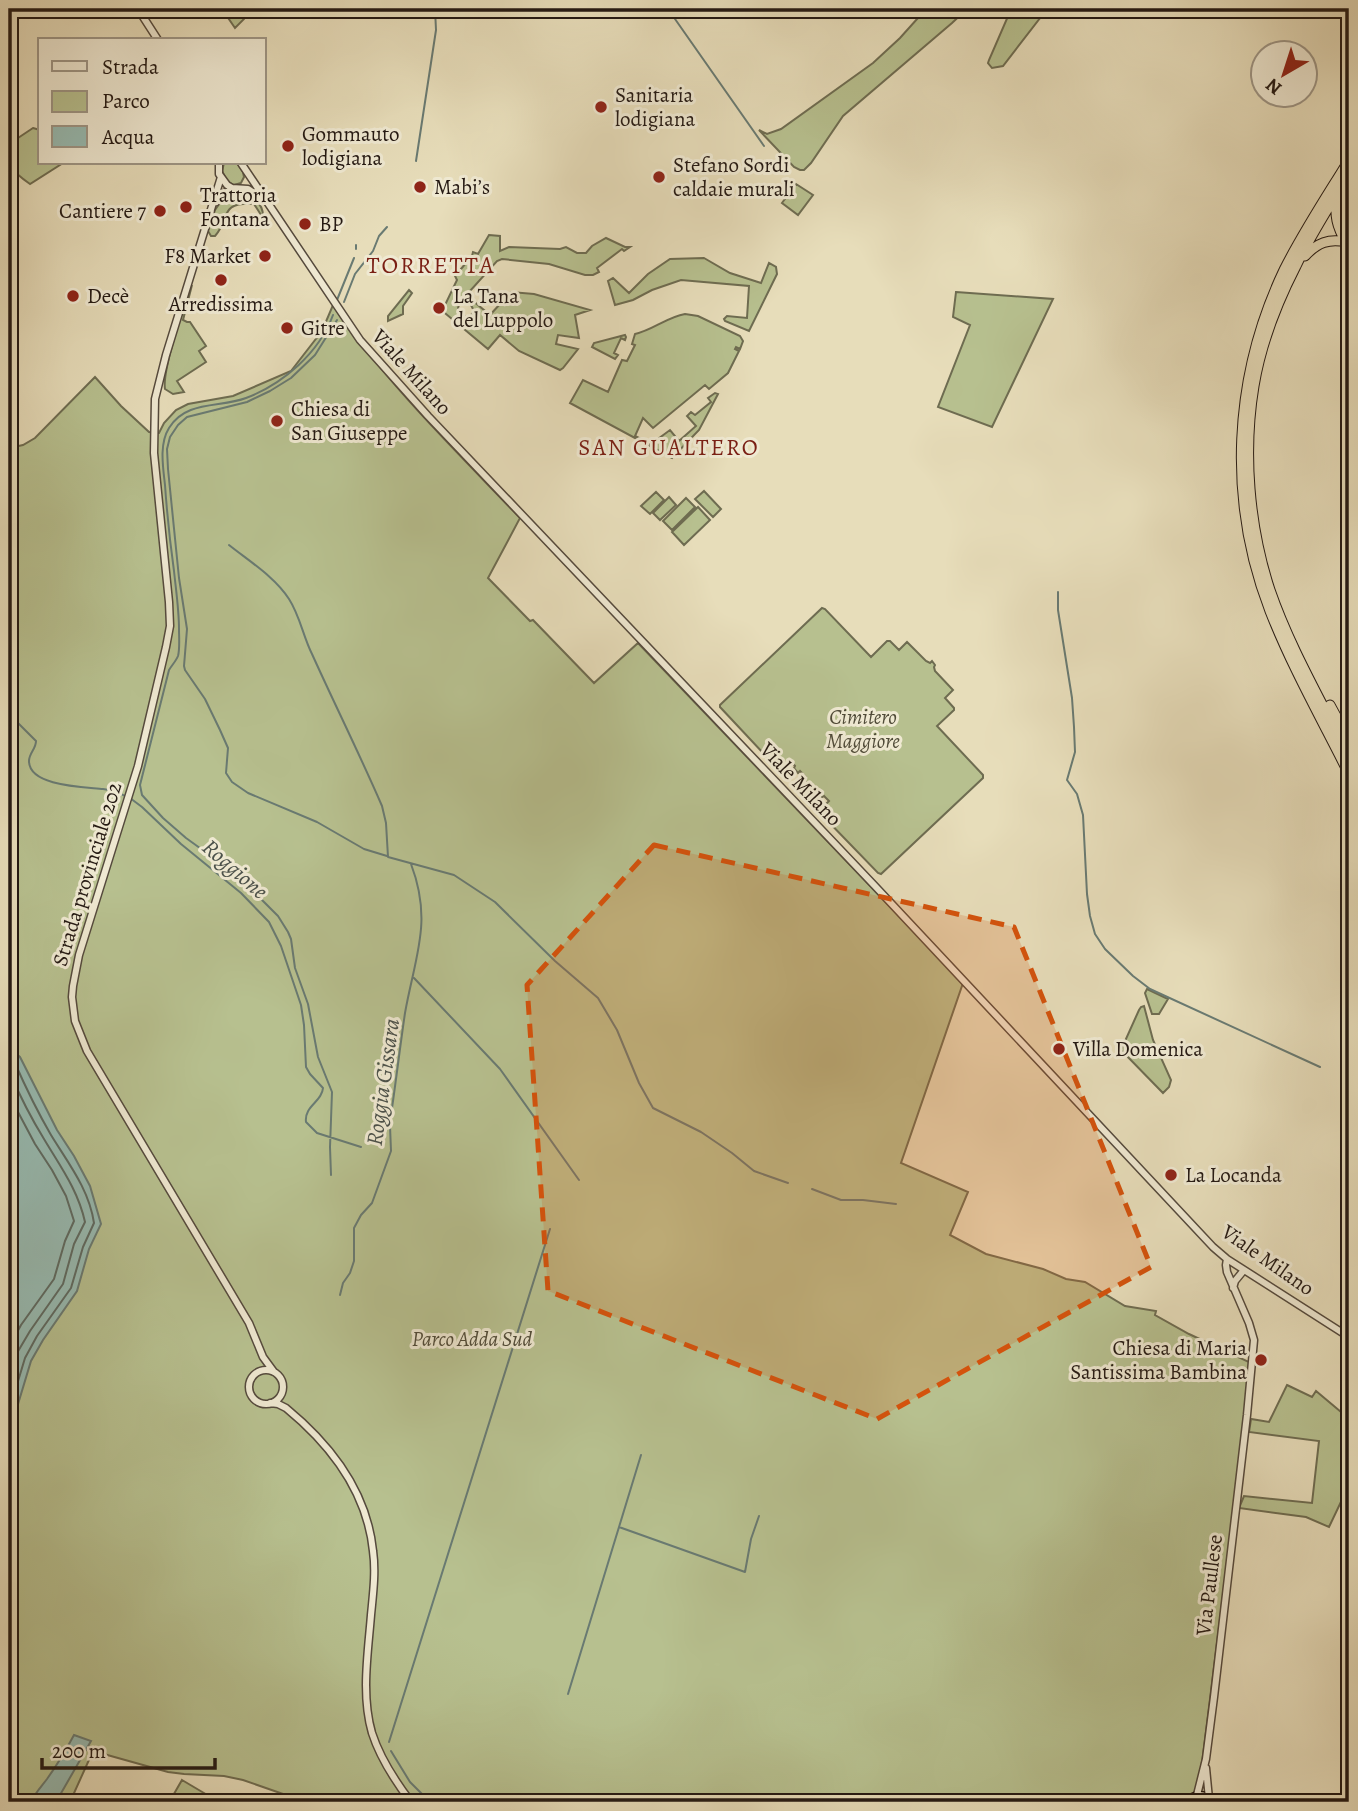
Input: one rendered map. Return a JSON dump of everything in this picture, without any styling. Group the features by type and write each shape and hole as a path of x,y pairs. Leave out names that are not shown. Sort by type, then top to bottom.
{"highway":[{"path":"1349,160 1293,253 1270,303 1249,372 1242,444 1247,521 1258,576 1287,650 1349,774"},
{"path":"1349,174 1311,236 1273,317 1257,372 1249,455 1255,526 1264,568 1278,611 1349,757"},
{"path":"1295,267 1311,249 1327,240 1346,242 1336,222 1338,193"},
{"path":"1299,657 1316,679 1349,740"}],"main road":[{"name":"Via Paullese","path":"1198,1796 1210,1801"},
{"path":"1187,1802 1198,1796"}],"street":[{"path":"138,9 157,38"},
{"path":"219,164 220,177"},
{"name":"Viale Milano","path":"242,164 360,340 410,397 1213,1247 1227,1259 1349,1337"},
{"path":"211,209 221,196 246,182 246,171"},
{"name":"Viale Milano","path":"220,177 227,185 254,193 272,210"},
{"name":"Strada provinciale 202","path":"220,177 158,384 155,407 153,432 170,626 138,766 79,955 72,997 75,1021 87,1051 249,1323 267,1364 281,1378 286,1403 343,1468 356,1491 371,1534 374,1561 367,1675 372,1732 395,1782 411,1802"},
{"name":"Via Paullese","path":"1198,1796 1206,1759 1254,1340 1226,1268 1227,1259"},
{"path":"1233,1288 1244,1270"},
{"name":"Strada provinciale 202","path":"260,1350 261,1361 249,1381 249,1391 258,1402 281,1406 298,1418"},
{"path":"256,1373 264,1369 274,1371"},
{"path":"270,1403 278,1399 283,1388"},
{"name":"Via Paullese","path":"1206,1759 1210,1801"}],"highlighted area":[{"path":"654,845 1014,927 1151,1267 877,1419 548,1291 527,985"}],"green space":[{"path":"222,9 239,9 244,19 235,28"},
{"path":"926,9 967,9 843,116 804,170 794,167 759,130 767,134 781,129 873,63"},
{"path":"1007,9 1047,9 1003,66 992,68 988,63 1009,14"},
{"path":"33,128 38,129 38,164 61,164 30,184 12,168 9,144"},
{"path":"224,164 238,164 244,177 241,183 234,185 227,181 222,171"},
{"path":"796,184 813,195 798,215 782,203"},
{"path":"236,193 256,200 263,218 254,204 235,206 227,212 215,236 211,236 208,231 215,210 224,197"},
{"path":"489,235 500,236 500,251 509,247 566,247 577,253 586,253 606,238 630,247 624,251 622,249 597,268 599,272 593,275 549,264 502,259 497,261 460,302 460,314 466,317 474,311 470,303 472,300 490,315 511,292 534,294 590,310 575,315 579,338 558,335 556,344 578,349 560,370 519,351 500,335 488,349 440,309 446,303 457,280 455,276 473,252 478,254"},
{"path":"704,258 730,273 761,283 769,263 776,267 777,274 749,331 724,319 727,316 747,318 749,286 681,280 615,305 608,281 613,278 629,293 648,274 670,259"},
{"path":"192,285 183,320 190,322 206,346 199,351 206,362 177,381 184,392 173,394 165,389 167,368"},
{"path":"409,290 412,293 403,306 403,314 388,321 388,316"},
{"path":"956,292 1053,299 992,427 938,407 970,325 953,317"},
{"name":"Parco Adda Sud","path":"333,305 398,389 520,518 488,578 594,683 638,643 963,983 901,1163 968,1192 950,1235 986,1254 1043,1269 1066,1279 1085,1282 1125,1306 1156,1311 1155,1315 1189,1334 1249,1362 1244,1427 1196,1802 306,1802 243,1780 168,1772 93,1751 70,1802 9,1802 9,448 23,445 35,438 95,377 149,432 159,433 176,410 188,404 233,396 291,371 322,331"},
{"path":"685,314 698,316 740,336 743,341 740,349 735,349 739,351 728,373 709,389 705,385 653,428 643,418 635,436 651,444 670,430 679,441 696,426 687,416 691,412 695,415 711,402 708,398 718,394 699,430 672,458 570,403 583,380 608,392 622,360 627,361 635,345 632,344 635,334"},
{"path":"625,335 625,340 621,338 614,353 618,355 615,359 592,347 594,343"},
{"path":"704,491 721,509 713,517 695,499"},
{"path":"656,492 664,500 650,514 641,506"},
{"path":"669,497 676,505 660,520 653,513"},
{"path":"686,498 695,507 672,530 663,521"},
{"path":"698,507 710,520 684,545 672,532"},
{"name":"Cimitero Maggiore","path":"822,608 871,657 887,641 899,650 907,642 926,661 932,661 935,671 953,690 945,698 954,710 937,726 983,775 983,778 881,874 820,813 829,801 817,793 819,791 813,785 809,786 805,781 806,777 800,771 798,773 790,760 777,768 720,707"},
{"path":"1147,989 1168,999 1159,1014 1152,1014 1145,993"},
{"path":"1144,1006 1153,1040 1171,1080 1163,1093 1121,1050 1139,1010"},
{"path":"1287,1385 1312,1397 1316,1391 1347,1417 1349,1485 1329,1527 1306,1517 1239,1508 1244,1496 1312,1503 1319,1441 1249,1432 1251,1419 1269,1422"},
{"path":"182,1780 214,1799 212,1802 177,1802 171,1799"}],"water":[{"path":"9,1048 20,1057 57,1130 90,1186 101,1224 89,1249 77,1291 31,1361 9,1434"},
{"path":"74,1735 91,1741 56,1802 31,1802 58,1763"}],"waterway":[{"path":"416,161 436,30 435,9"},
{"path":"668,9 764,146"},
{"path":"344,302 355,274 387,227"},
{"path":"337,300 354,258"},
{"path":"331,1175 332,1092 318,1057 308,1004 295,968 288,932 278,916 242,880 163,818 142,795 140,785 169,670 179,650 178,607 163,463 166,434 176,419 185,413 204,406 246,398 286,376 319,342 333,315"},
{"path":"337,320 315,355 291,378 247,402 187,417 170,437 167,449 168,469 187,629 184,666 205,699 228,748 226,773 232,782 248,793 317,822 364,849 387,856"},
{"path":"229,545 269,576 293,606 382,806 388,857 454,875 495,902 555,961 598,998 617,1030 639,1083 653,1108 701,1132 754,1171 788,1183"},
{"path":"1058,592 1058,610 1074,727 1075,752 1067,780 1077,794 1083,815 1087,894 1095,934 1105,949 1150,989 1320,1067"},
{"name":"Roggione","path":"9,714 36,741 29,761 38,776 60,784 109,790 125,796"},
{"name":"Roggione","path":"130,798 241,893 269,922 281,946 301,1005 306,1067 323,1088 320,1097 308,1112 306,1122 317,1133 361,1147"},
{"name":"Roggia Gissara","path":"340,1295 354,1261 354,1228 372,1203 391,1151 391,1115 405,1013 420,939 421,904 411,864"},
{"path":"414,978 500,1069 579,1180"},
{"path":"812,1189 841,1200 896,1204"},
{"path":"389,1742 550,1229"},
{"path":"568,1694 641,1455"},
{"path":"619,1527 745,1572 751,1539 759,1516"},
{"path":"391,1751 410,1782 430,1802"}],"place":[{"name":"Sanitaria lodigiana","path":"601,107"},
{"name":"Gommauto lodigiana","path":"288,146"},
{"name":"Stefano Sordi caldaie murali","path":"659,177"},
{"name":"Mabi’s","path":"420,187"},
{"name":"Trattoria Fontana","path":"186,207"},
{"name":"Cantiere 7","path":"160,211"},
{"name":"BP","path":"305,224"},
{"name":"F8 Market","path":"265,256"},
{"name":"Arredissima","path":"221,280"},
{"name":"Decè","path":"73,296"},
{"name":"La Tana del Luppolo","path":"439,308"},
{"name":"Gitre","path":"287,328"},
{"name":"Chiesa di San Giuseppe","path":"277,421"},
{"name":"Villa Domenica","path":"1059,1049"},
{"name":"La Locanda","path":"1171,1175"},
{"name":"Chiesa di Maria Santissima Bambina","path":"1261,1360"}],"district":[{"name":"TORRETTA","path":"431,265"},
{"name":"SAN GUALTERO","path":"669,447"}]}
